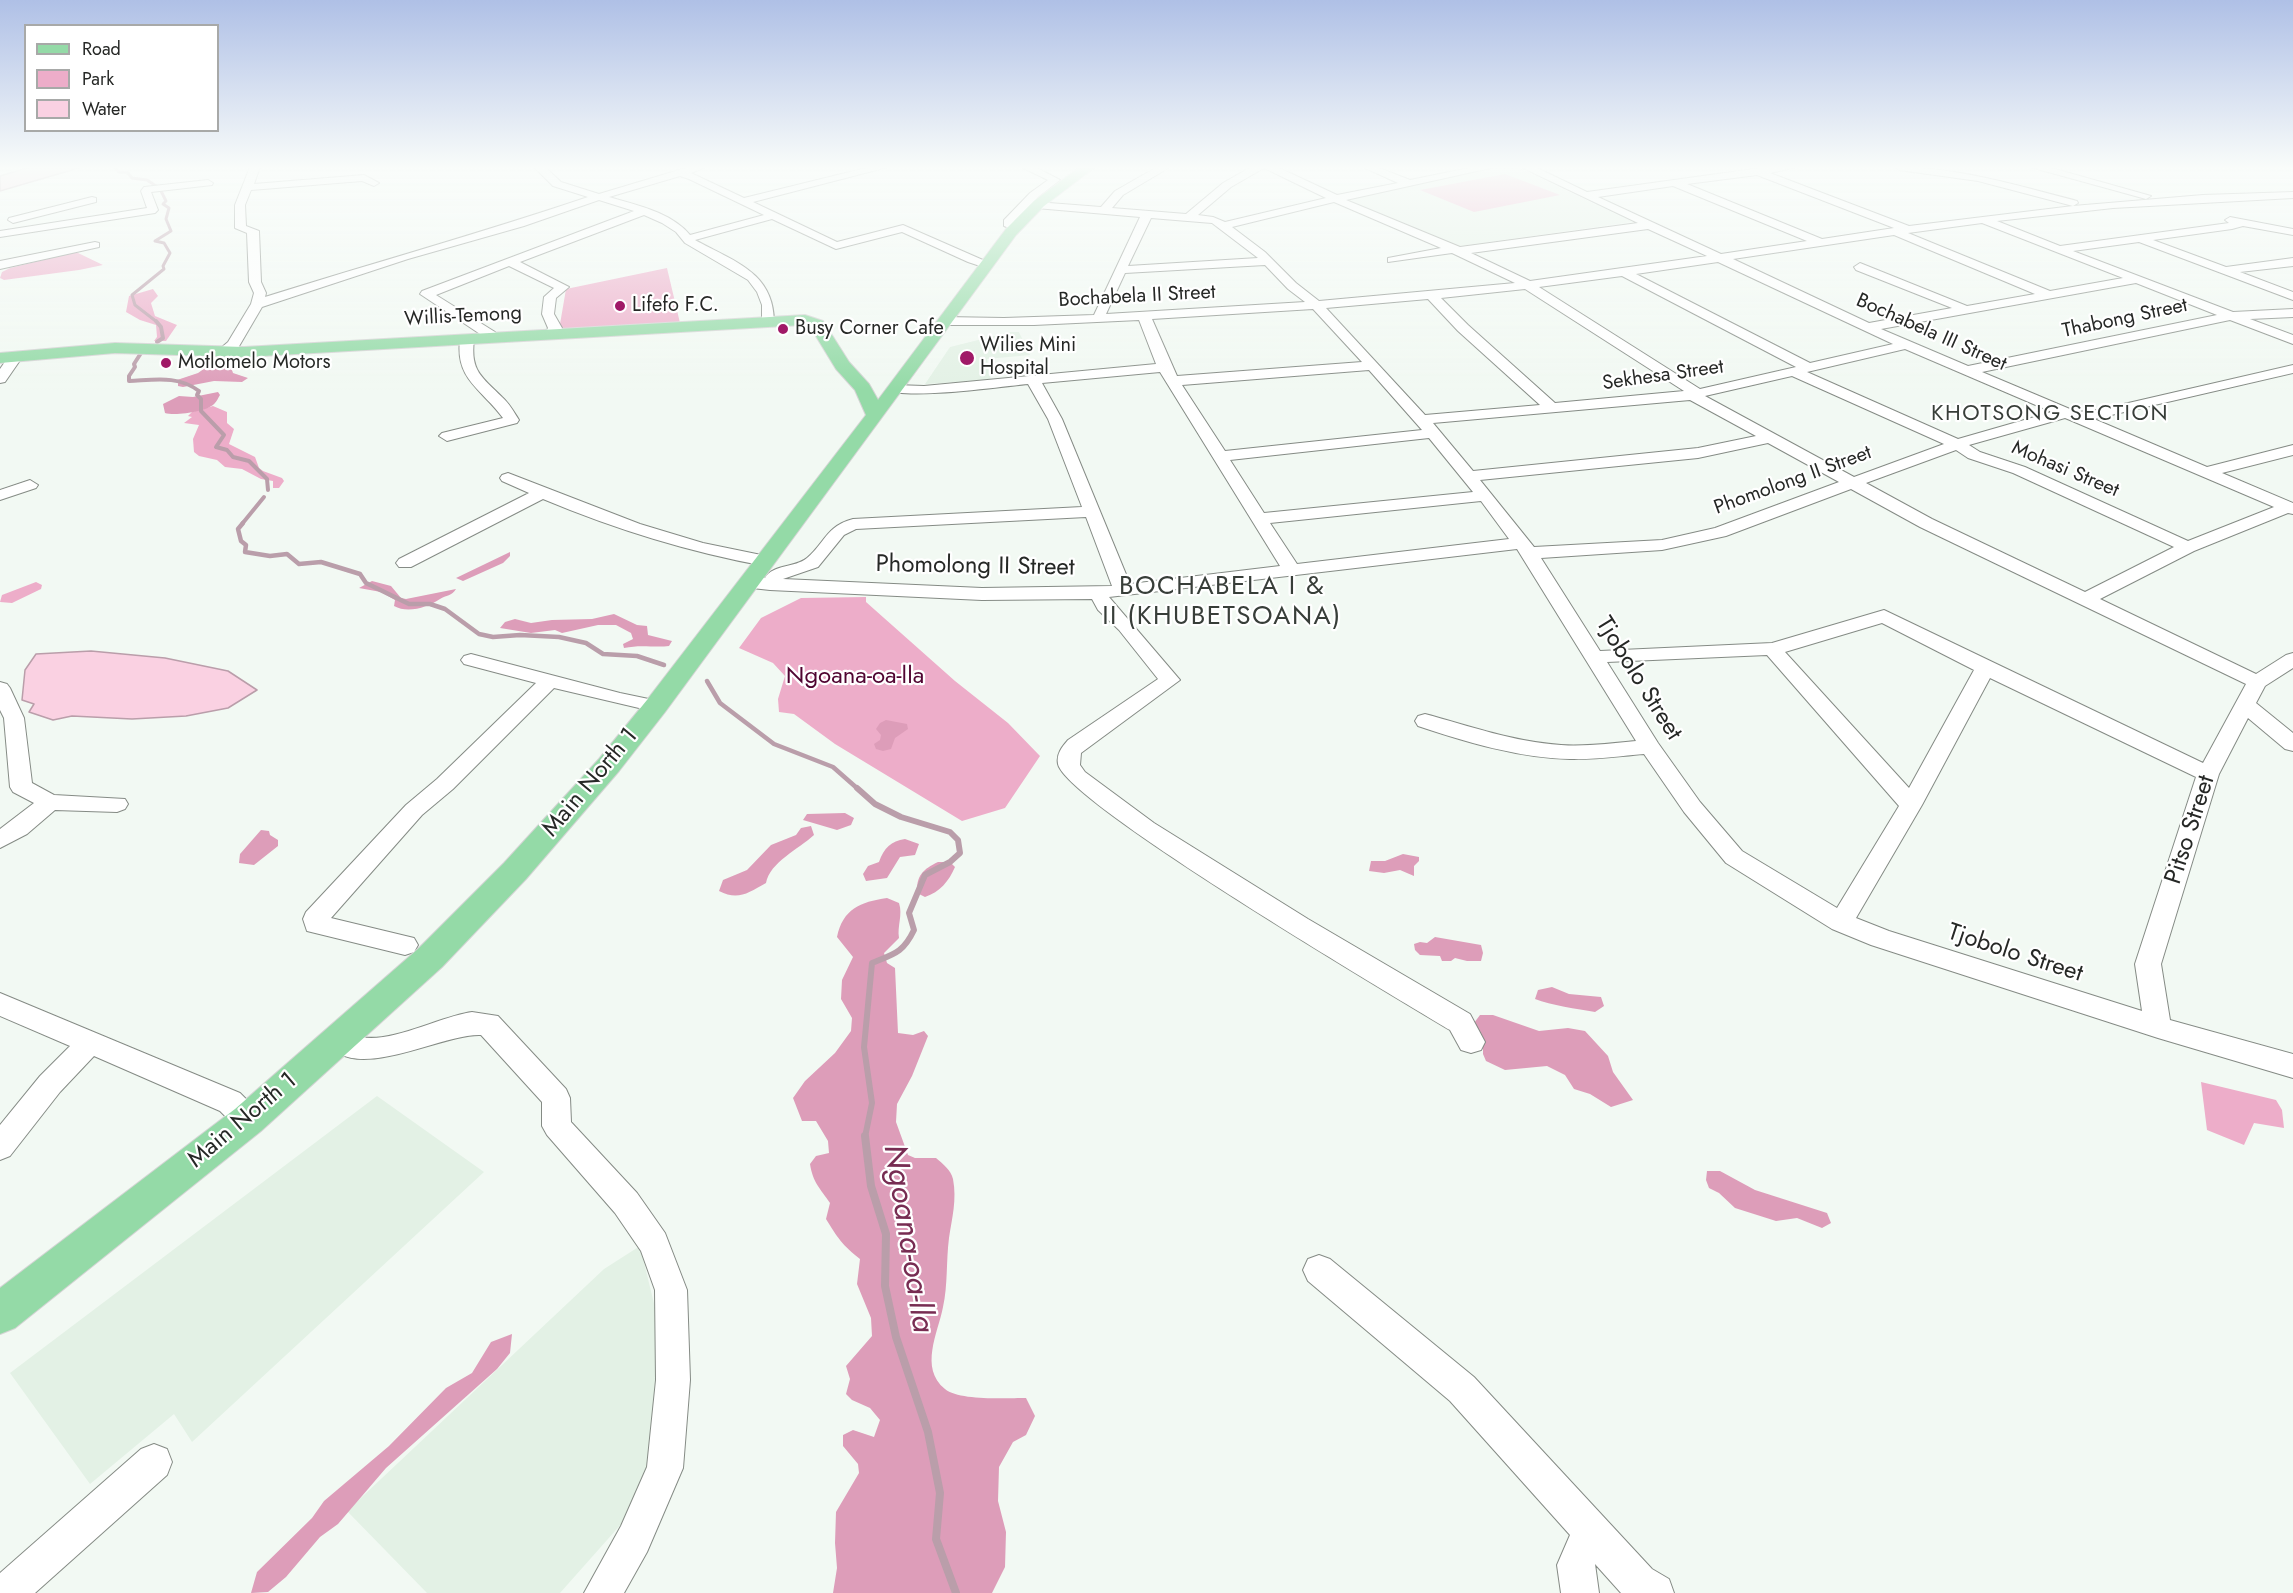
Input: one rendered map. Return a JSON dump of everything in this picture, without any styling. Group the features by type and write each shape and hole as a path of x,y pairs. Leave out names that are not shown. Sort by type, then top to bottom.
{"main road":[{"name":"Main North 1","path":"0,1314 248,1120 430,958 515,871 609,765 761,576 875,414 975,283 1003,241"},
{"name":"Willis-Temong","path":"8,357 115,348 222,353 798,320 813,322 842,365 853,376"},
{"path":"853,376 898,385"},
{"path":"853,376 863,388 875,414"}],"street":[{"path":"222,353 233,345 257,304 260,293 253,281 256,264 252,241"},
{"path":"257,304 459,241"},
{"path":"489,338 490,335 426,294 564,241"},
{"path":"690,241 752,277 763,291 768,305 768,322"},
{"path":"826,241 836,246 853,241"},
{"path":"932,241 986,264"},
{"path":"1100,319 1100,313 1134,241"},
{"name":"Tjobolo Street","path":"1243,241 1317,306 1427,426 1485,496 1525,548 1650,747 1692,807 1734,857 1784,890 1841,922 1880,938 2158,1027 2293,1066"},
{"path":"1436,241 1515,276 1695,394 1770,438 1926,523 2258,682"},
{"path":"1392,260 1524,241"},
{"name":"Bochabela III Street","path":"1684,241 1906,345 2290,508"},
{"path":"1816,241 1820,243"},
{"name":"Bochabela II Street","path":"944,321 985,323 1100,319 1317,306 1527,285 1831,241"},
{"path":"1925,241 2046,294"},
{"path":"2039,241 2293,340"},
{"path":"2059,249 2114,241"},
{"path":"2147,241 2293,296"},
{"path":"0,265 95,245"},
{"path":"1120,270 1268,261"},
{"path":"509,262 563,287 550,297 548,314 555,328 552,335"},
{"path":"2227,271 2293,262"},
{"path":"1860,267 1967,310"},
{"name":"Mohasi Street","path":"1623,272 1802,370 1957,444 1974,455 2019,470 2188,547"},
{"path":"1868,327 2135,280"},
{"path":"1431,295 1463,328 1552,408"},
{"name":"Bochabela II Street","path":"955,307 965,318 985,323"},
{"name":"Thabong Street","path":"1965,370 2065,352 2230,316 2293,313"},
{"path":"1144,316 1164,367 1222,456 1292,571"},
{"name":"Bochabela II Street","path":"933,337 959,327 985,323"},
{"path":"447,436 512,420 498,401 477,382 465,356 467,340"},
{"name":"Sekhesa Street","path":"1222,456 1427,426 1467,414 1695,394 1906,345"},
{"path":"0,379 8,357"},
{"path":"1173,381 1370,366"},
{"path":"898,385 924,390 1164,367"},
{"name":"Phomolong II Street","path":"508,478 542,493 698,548 761,576 982,594 1098,593 1525,548 1662,545 1720,532 1957,444 2070,415 2098,414 2293,369"},
{"path":"1034,380 1055,419 1123,590"},
{"path":"1469,476 1698,453 1770,438"},
{"path":"2206,472 2293,450"},
{"path":"0,495 30,485"},
{"path":"405,563 542,493"},
{"path":"1260,519 1485,496"},
{"path":"2084,600 2188,547 2290,508"},
{"path":"761,576 775,576 812,563 838,531 853,524 1092,512"},
{"path":"1098,593 1105,606 1125,626 1170,680 1076,745 1070,752 1069,765 1077,777 1156,835 1299,926 1460,1022 1471,1042"},
{"path":"1594,657 1772,649 1796,644 1884,616 1985,668 2208,774"},
{"path":"1772,649 1911,805"},
{"name":"Pitso Street","path":"2158,1027 2148,964 2208,774 2258,682 2293,659"},
{"path":"471,660 656,706"},
{"path":"1841,922 1911,805 1985,668"},
{"path":"405,945 316,924 315,919 414,810 445,784 550,681"},
{"path":"0,688 14,718 21,787 50,802 117,804"},
{"path":"2245,704 2293,744"},
{"path":"1425,721 1467,735 1563,752 1650,747"},
{"path":"0,840 19,828 50,802"},
{"path":"0,1004 230,1102 248,1120"},
{"path":"339,1039 359,1048 387,1047 471,1021 488,1024 556,1098 557,1126 626,1203 654,1243 671,1290 673,1380 665,1468 634,1539 603,1593"},
{"path":"0,1147 50,1084 90,1043"},
{"path":"1319,1270 1462,1389 1638,1583 1655,1593"},
{"path":"6,1593 154,1462"},
{"path":"1580,1593 1576,1565 1590,1531"}],"shaded area":[{"path":"1444,241 1494,241 1460,246"},
{"name":"Wilies Mini Hospital","path":"1010,332 1019,332 1030,355 987,359 991,380 925,384 950,347"},
{"path":"208,366 231,367 233,373 248,378 242,382 214,381 183,387 178,386 178,382 171,382 198,373"},
{"path":"218,392 220,395 216,402 206,409 183,414 165,413 163,404 179,396 193,397"},
{"path":"510,552 510,556 503,563 463,581 456,578"},
{"path":"372,581 391,586 401,598 406,599 456,589 430,605 405,609 394,606 395,600 381,592 359,588"},
{"path":"614,614 637,625 647,626 648,635 672,641 669,646 624,648 623,644 633,639 631,633 616,625 598,625 562,633 555,630 531,633 500,628 505,622 515,619 531,623 592,619"},
{"path":"886,720 907,724 908,729 895,738 891,749 883,751 876,749 874,744 880,740 881,735 876,729"},
{"path":"845,813 854,818 851,825 837,830 803,820 807,814"},
{"path":"811,826 814,835 779,862 766,883 737,896 719,891 723,880 747,870 771,845 796,835 801,828"},
{"path":"261,830 269,831 270,835 278,840 278,846 254,865 239,863 240,854"},
{"path":"905,839 919,844 915,855 900,857 887,878 866,881 863,874 868,866 879,862 892,843"},
{"path":"1403,854 1419,857 1419,861 1414,866 1414,876 1400,870 1384,873 1369,871 1371,861 1385,861"},
{"path":"938,862 950,862 955,867 950,877 940,889 930,895 925,897 917,893 919,878 928,867"},
{"path":"887,898 899,903 900,907 899,938 884,953 887,963 895,968 898,1033 913,1035 924,1031 928,1036 912,1076 897,1104 896,1122 908,1155 915,1158 936,1158 950,1173 954,1187 946,1290 932,1350 933,1371 937,1381 952,1393 984,1398 1026,1398 1035,1416 1026,1435 1013,1442 999,1467 998,1501 1006,1532 1005,1567 992,1593 833,1593 837,1568 836,1512 859,1473 858,1464 843,1446 843,1435 853,1430 874,1437 880,1420 870,1408 852,1400 846,1394 850,1379 846,1366 872,1336 871,1318 857,1284 860,1259 841,1241 826,1219 830,1203 817,1185 811,1171 810,1164 816,1156 829,1153 828,1141 816,1121 802,1121 793,1098 805,1081 835,1053 851,1031 852,1018 841,999 842,980 853,957 837,937 840,927 848,913 854,908"},
{"path":"1435,937 1481,945 1483,953 1481,961 1455,958 1451,961 1442,961 1440,956 1420,955 1415,950 1414,944 1427,943"},
{"path":"1552,987 1569,994 1601,997 1604,1006 1595,1012 1535,999 1538,990"},
{"path":"1480,1015 1493,1015 1539,1031 1568,1028 1585,1031 1608,1056 1613,1072 1633,1100 1611,1107 1590,1094 1574,1089 1565,1075 1547,1066 1505,1070 1486,1061 1483,1045 1474,1023"},
{"path":"377,1096 484,1172 192,1442 174,1414 90,1484 10,1373"},
{"path":"1707,1171 1720,1171 1755,1190 1827,1213 1831,1223 1822,1228 1797,1218 1776,1221 1735,1208 1719,1193 1709,1188 1706,1180"},
{"path":"640,1246 659,1324 648,1477 631,1513 560,1593 427,1593 347,1511 604,1269"},
{"path":"512,1334 510,1353 497,1369 386,1468 338,1524 320,1537 286,1577 268,1592 251,1593 257,1572 312,1518 324,1501 389,1446 446,1388 472,1373 491,1342"}],"green space":[{"path":"76,252 103,265 4,280 0,278 2,272 10,268"},
{"name":"Lifefo F.C.","path":"667,268 680,323 559,330 566,289"},
{"path":"153,289 158,296 151,303 155,316 177,325 166,341 154,341 157,337 156,325 126,312 129,296"},
{"path":"213,406 227,412 227,423 234,429 229,444 255,457 259,468 263,471 282,478 284,481 279,488 273,488 273,481 261,479 242,469 225,467 217,460 199,456 194,452 193,439 199,425 184,423 192,417 188,416 192,412"},
{"path":"36,582 42,585 41,589 12,603 0,602 2,595"},
{"name":"Ngoana-oa-lla","path":"866,597 866,602 955,681 1008,723 1040,756 1005,808 962,821 835,744 794,714 779,712 778,699 785,676 773,663 739,648 761,618 801,598"},
{"path":"2201,1082 2276,1100 2282,1110 2284,1128 2254,1123 2244,1145 2207,1130"}],"water":[{"path":"91,651 165,658 228,671 257,690 228,708 186,716 132,719 72,716 53,720 29,712 34,704 22,700 25,670 36,654"}],"waterway":[{"name":"Ngoana-oa-lla","path":"157,241 164,243 170,253 163,266 164,269 132,295 135,305 157,322"},
{"name":"Ngoana-oa-lla","path":"157,322 161,327 163,338 157,342"},
{"name":"Ngoana-oa-lla","path":"141,353 134,364 135,367 129,376 129,381 174,381 199,391 197,395 201,399 201,411 224,435 216,447 227,450 233,457 249,461 267,479 268,490"},
{"name":"Ngoana-oa-lla","path":"242,524 264,497"},
{"name":"Ngoana-oa-lla","path":"243,523 238,529 241,541 246,545 245,552 270,556 287,554 299,564 321,562 360,574 366,583 409,604 430,604 445,609 479,634 493,637 520,635 559,637 586,643 603,654 637,656 664,665"},
{"name":"Ngoana-oa-lla","path":"707,681 720,703 774,744 833,767 858,789"},
{"name":"Ngoana-oa-lla","path":"857,788 875,804 901,817 950,832 958,840 960,853 950,862 925,875 909,913 914,930 906,944 892,955 872,963 864,1047 872,1103 865,1137"},
{"name":"Ngoana-oa-lla","path":"865,1137 871,1186 886,1234 885,1286 896,1337 928,1432 940,1493 936,1539 956,1593"}],"place":[{"name":"Lifefo F.C.","path":"620,306"},
{"name":"Busy Corner Cafe","path":"783,329"},
{"name":"Wilies Mini Hospital","path":"967,358"},
{"name":"Motlomelo Motors","path":"166,363"}],"district":[{"name":"KHOTSONG SECTION","path":"2050,415"},
{"name":"BOCHABELA I & II (KHUBETSOANA)","path":"1222,603"}]}
